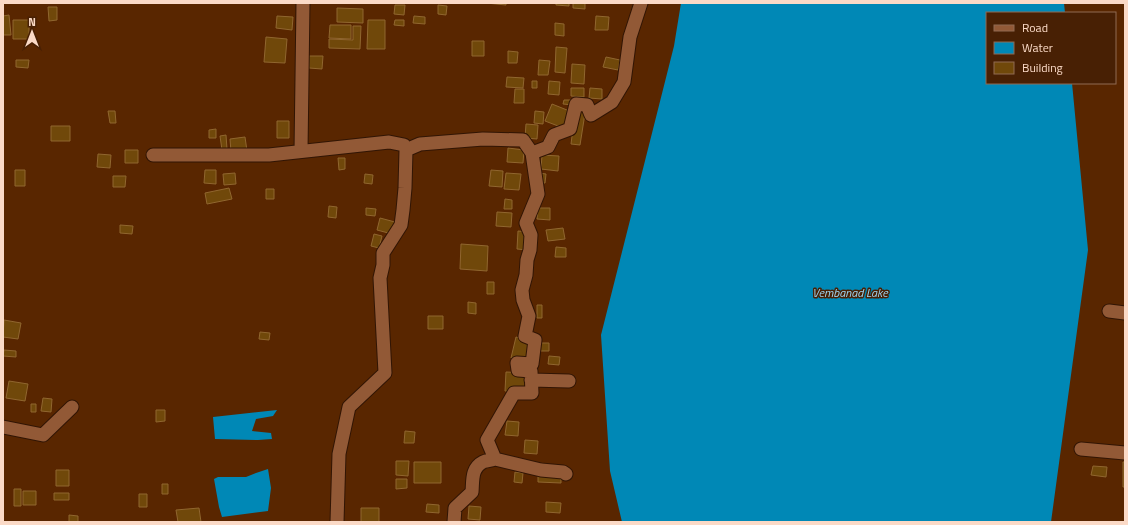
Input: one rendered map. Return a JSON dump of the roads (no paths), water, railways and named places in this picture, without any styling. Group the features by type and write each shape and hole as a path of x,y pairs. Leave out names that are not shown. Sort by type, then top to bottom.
{"street":[{"path":"301,152 303,3"},
{"path":"532,153 548,147 554,135 570,129 576,104 587,105 591,115 612,102 624,82 630,37 641,3"},
{"path":"406,150 420,144 483,139 523,140 532,153 538,194 526,224 531,235 526,275 522,290 522,300 530,316 525,336 535,340 532,364 517,363 518,370 531,371 532,393 514,393 487,440 495,459"},
{"path":"153,155 269,155 389,142 404,145 406,150 403,210 400,225 383,253 383,265 380,278 385,373 349,407 339,454 337,522"},
{"path":"1109,311 1125,313"},
{"path":"531,380 569,381"},
{"path":"3,427 43,435 72,407"},
{"path":"1082,449 1125,452"},
{"path":"454,522 455,508 472,492 473,472 478,465 484,461 495,459 541,470 563,472 566,474"}],"water":[{"name":"Vembanad Lake","path":"681,3 1064,3 1065,12 986,12 986,84 1072,84 1088,250 1051,522 622,522 610,471 601,335 674,46"},
{"path":"277,410 273,416 256,419 252,431 271,433 272,439 215,439 213,417"},
{"path":"268,469 271,488 268,511 222,517 214,479 218,477 246,477"}]}
